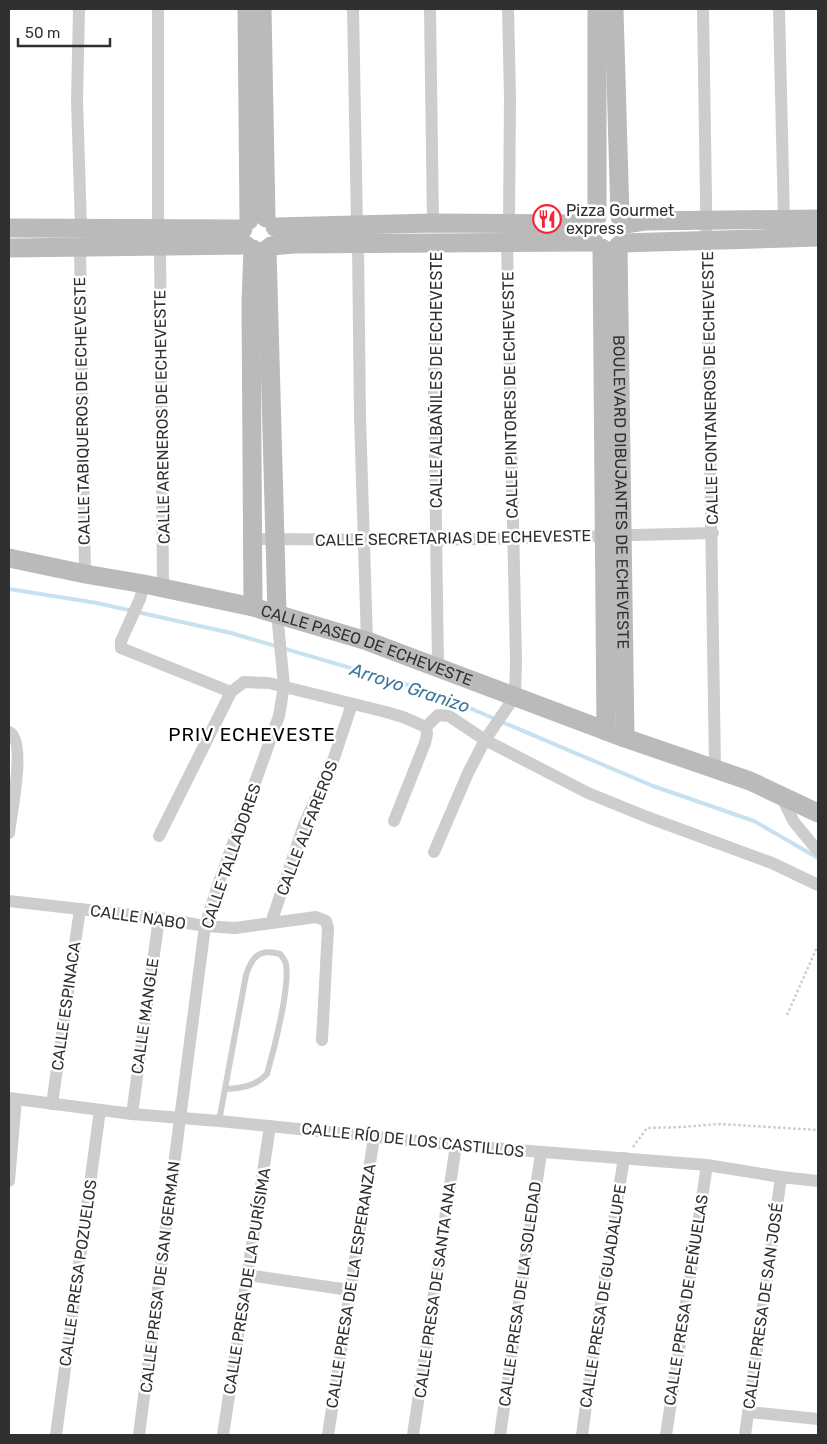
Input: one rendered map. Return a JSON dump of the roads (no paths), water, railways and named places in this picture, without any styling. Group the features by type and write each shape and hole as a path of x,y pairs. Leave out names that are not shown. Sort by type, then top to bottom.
{"street":[{"path":"79,9 77,100 81,228"},
{"name":"CALLE ARENEROS DE ECHEVESTE","path":"158,9 164,588"},
{"path":"247,9 277,613"},
{"path":"253,607 251,302 259,235 262,9"},
{"path":"354,9 357,225"},
{"path":"430,9 433,223"},
{"path":"508,9 510,97 509,223"},
{"name":"BOULEVARD DIBUJANTES DE ECHEVESTE","path":"597,9 613,536 625,738"},
{"path":"259,235 294,244 358,244 507,243 626,234 623,220 614,9"},
{"name":"CALLE FONTANEROS DE ECHEVESTE","path":"703,9 708,220 715,768"},
{"path":"779,9 784,220"},
{"path":"604,237 606,213 611,213 623,220 645,221 818,219"},
{"path":"9,248 80,247 159,237 259,235 357,225 433,223 509,223 604,237 707,239 818,237"},
{"path":"9,228 81,228 159,237"},
{"name":"CALLE ALBAÑILES DE ECHEVESTE","path":"435,243 434,390 438,667"},
{"name":"CALLE PINTORES DE ECHEVESTE","path":"507,243 516,661 515,696"},
{"path":"358,244 363,540 367,641"},
{"name":"CALLE TABIQUEROS DE ECHEVESTE","path":"80,247 85,574"},
{"name":"CALLE SECRETARIAS DE ECHEVESTE","path":"253,539 437,540 513,536 613,536 712,533"},
{"name":"BOULEVARD DIBUJANTES DE ECHEVESTE","path":"606,731 613,536"},
{"name":"CALLE PASEO DE ECHEVESTE","path":"9,558 253,607 367,641 625,738 715,768 780,794 818,813"},
{"path":"144,584 120,645 122,650 232,692"},
{"name":"CALLE TALLADORES","path":"181,1118 205,926 279,716 283,682 277,613"},
{"path":"159,836 232,692 244,682 283,682 352,704 403,717 426,727"},
{"path":"434,852 468,773 488,735 515,696"},
{"name":"CALLE ALFAREROS","path":"271,923 304,825 334,758 352,704"},
{"path":"426,727 438,715 449,716 488,735 588,793 772,863 818,885"},
{"path":"394,820 425,743 426,727"},
{"path":"9,732 17,740 18,754 9,833"},
{"path":"780,794 794,822 818,852"},
{"name":"CALLE NABO","path":"9,901 159,918 205,926 235,928 316,917 326,921 328,928 322,1040"},
{"name":"CALLE ESPINACA","path":"52,1104 80,909"},
{"name":"CALLE MANGLE","path":"132,1114 159,918"},
{"path":"9,1181 12,1098"},
{"name":"CALLE RÍO DE LOS CASTILLOS","path":"12,1098 132,1114 541,1153 707,1165 818,1181"},
{"name":"CALLE PRESA POZUELOS","path":"56,1435 100,1110"},
{"name":"CALLE PRESA DE SAN GERMAN","path":"139,1435 181,1118"},
{"name":"CALLE PRESA DE LA PURÍSIMA","path":"223,1435 270,1126"},
{"name":"CALLE PRESA DE LA ESPERANZA","path":"328,1435 374,1137"},
{"name":"CALLE PRESA DE SANTA ANA","path":"413,1435 456,1145"},
{"name":"CALLE PRESA DE LA SOLEDAD","path":"500,1435 541,1153"},
{"name":"CALLE PRESA DE GUADALUPE","path":"582,1435 624,1158"},
{"name":"CALLE PRESA DE PEÑUELAS","path":"666,1435 707,1165"},
{"name":"CALLE PRESA DE SAN JOSÉ","path":"745,1435 781,1177"},
{"path":"247,1275 349,1290"},
{"path":"749,1412 818,1419"}],"lane":[{"path":"219,1121 249,965 253,959 262,954 269,952 280,954 286,962 285,988 268,1074 254,1084 242,1088 226,1089"}],"waterway":[{"name":"Arroyo Granizo","path":"9,589 97,603 231,633 433,692 495,719"},
{"name":"Arroyo Granizo","path":"502,722 653,786 754,821 818,858"}],"place":[{"name":"Pizza Gourmet express","path":"547,219"}],"district":[{"name":"PRIV ECHEVESTE","path":"252,734"}]}
